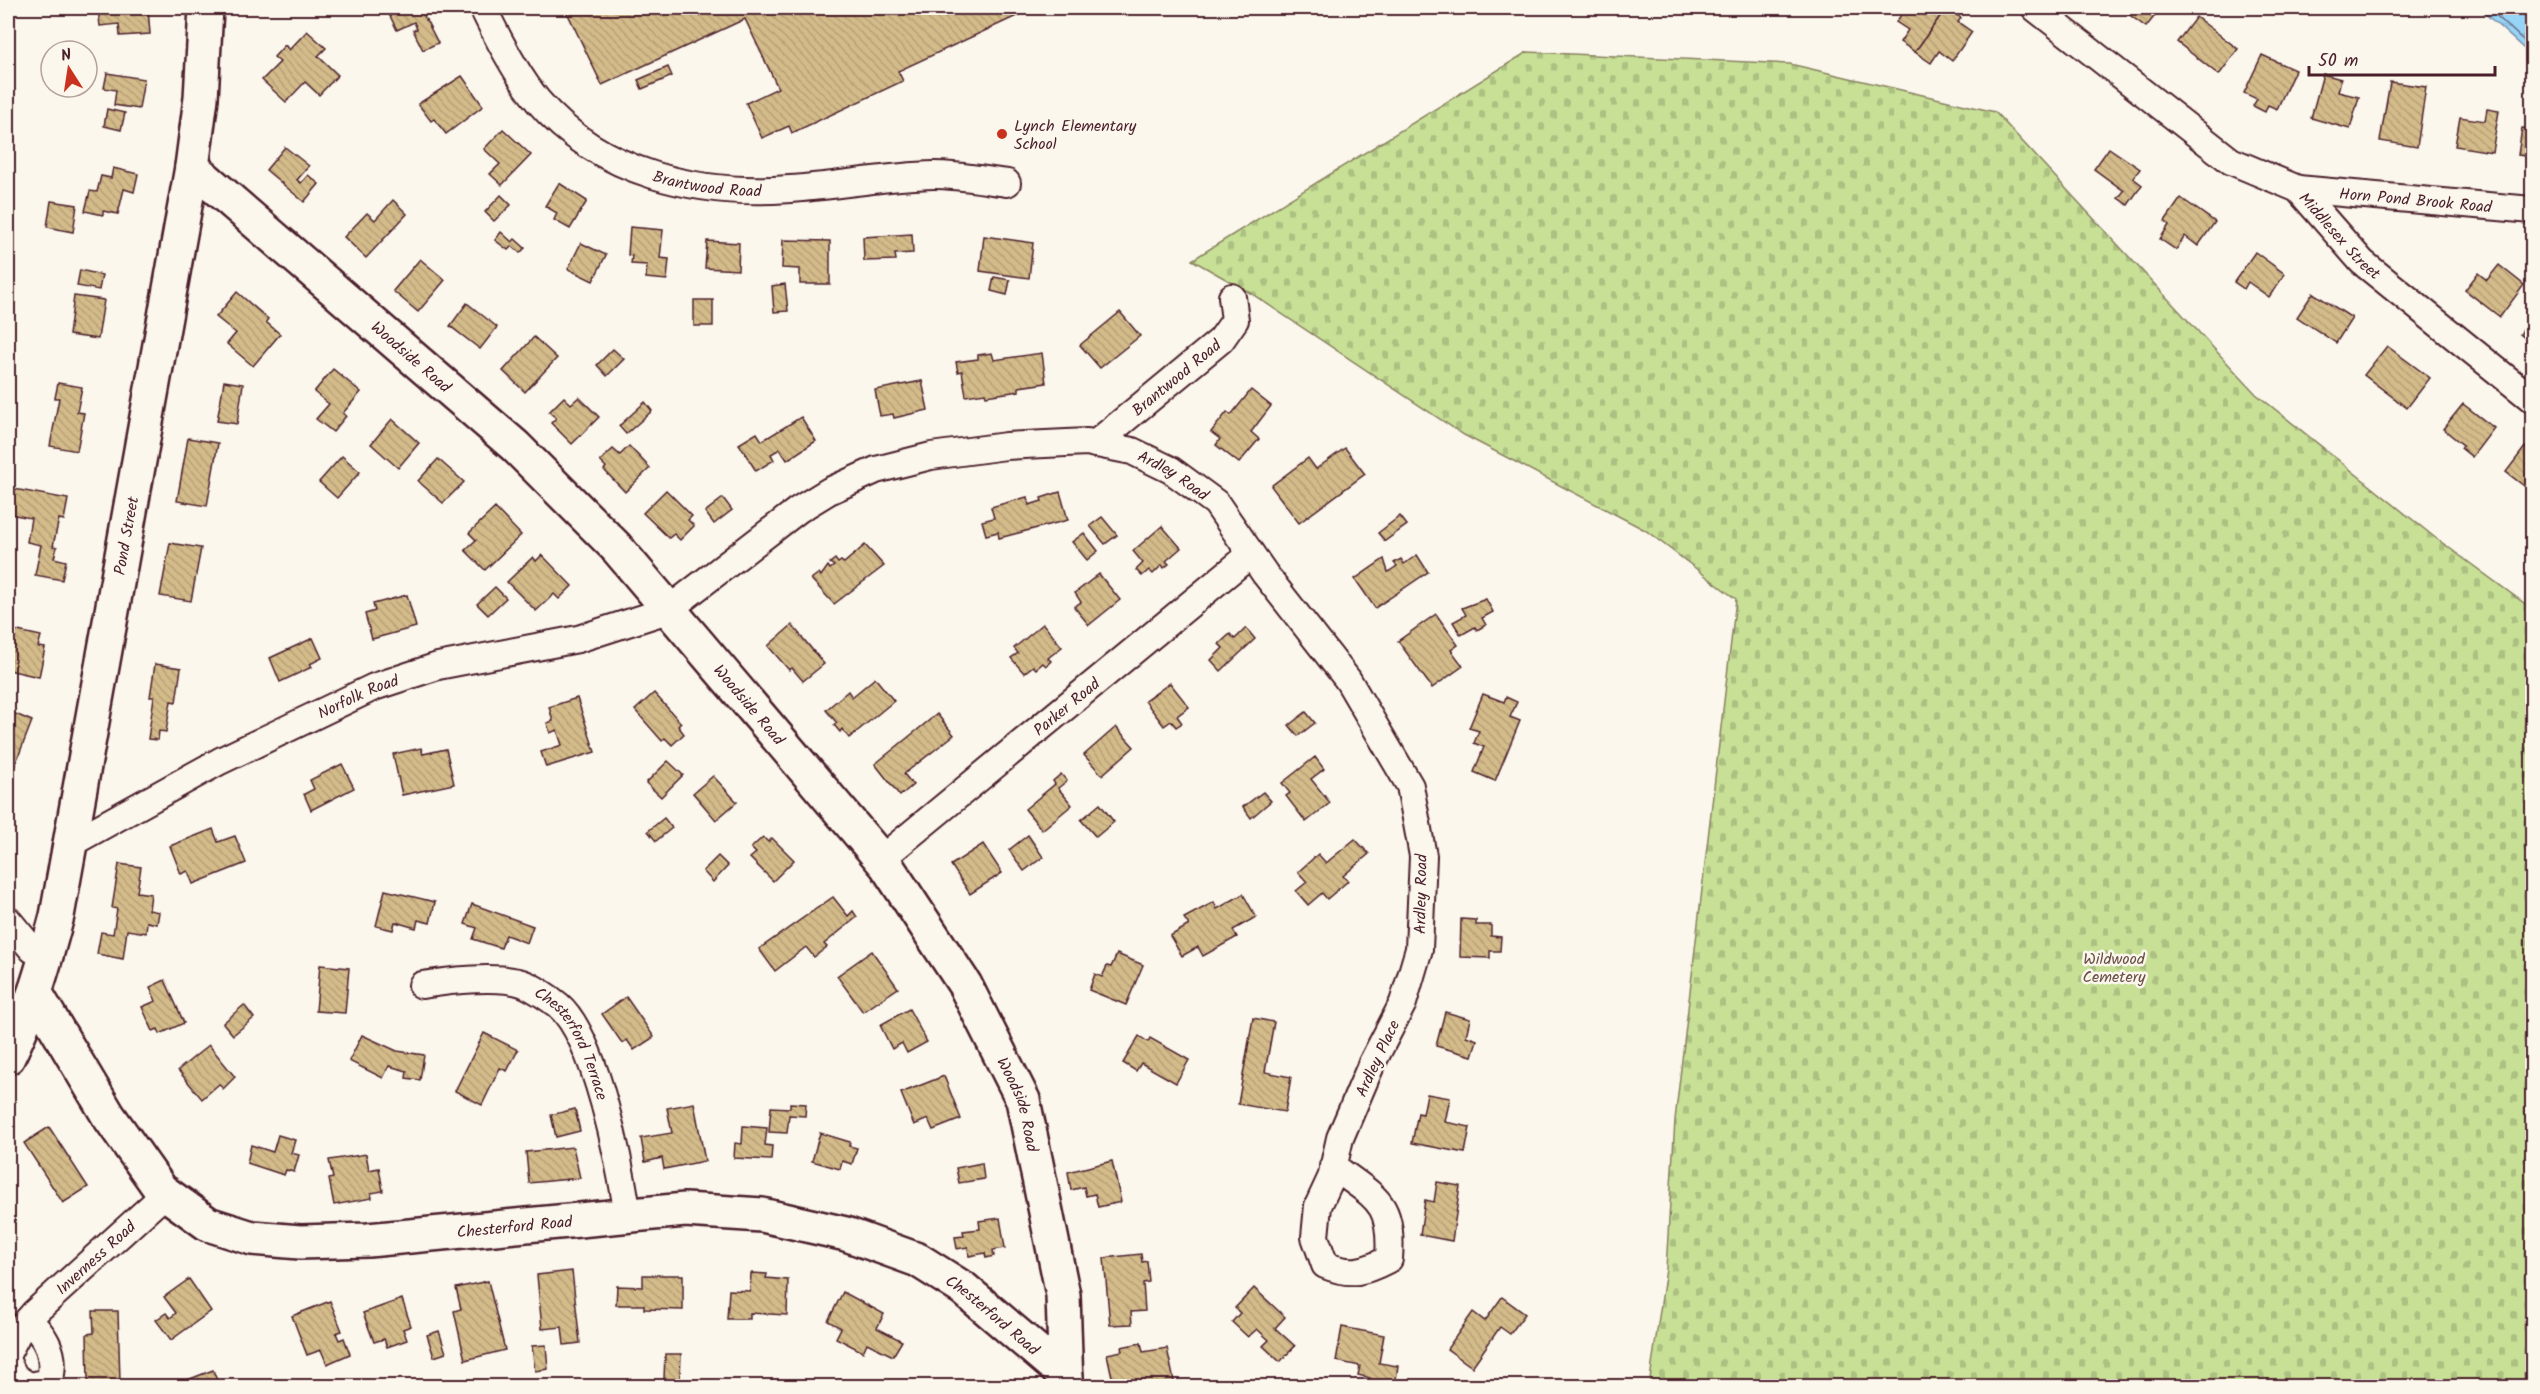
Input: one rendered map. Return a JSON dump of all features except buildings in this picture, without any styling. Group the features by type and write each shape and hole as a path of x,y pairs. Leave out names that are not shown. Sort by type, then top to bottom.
{"street":[{"name":"Pond Street","path":"8,1057 36,994 57,916 192,167 201,98 206,8"},
{"name":"Brantwood Road","path":"483,8 497,36 538,101 580,139 628,168 676,182 734,190 787,190 936,175 1006,183"},
{"name":"Middlesex Street","path":"2051,12 2231,161 2298,189 2362,262 2532,399"},
{"name":"Woodside Road","path":"192,167 515,446 616,547 881,859 965,985 1023,1100 1063,1295 1066,1381"},
{"name":"Horn Pond Brook Road","path":"2298,189 2532,210"},
{"name":"Brantwood Road","path":"1095,444 1221,340 1235,320 1232,297"},
{"name":"Ardley Road","path":"668,610 798,510 829,491 876,470 931,456 1006,446 1095,444 1132,451 1171,470 1216,502 1251,554 1348,680 1410,786 1423,856 1419,949"},
{"name":"Parker Road","path":"881,859 1251,554"},
{"name":"Norfolk Road","path":"70,844 220,761 374,687 438,666 578,639 668,610"},
{"path":"8,920 32,949"},
{"name":"Ardley Place","path":"1334,1166 1340,1138 1368,1073 1403,1003 1419,949"},
{"name":"Chesterford Terrace","path":"423,985 466,978 525,984 559,1005 580,1035 603,1097 619,1160 628,1215"},
{"name":"Chesterford Road","path":"36,994 108,1115 165,1194 208,1224 252,1238 300,1242 368,1239 686,1210 762,1215 846,1234 918,1260 964,1290 1066,1381"},
{"name":"Inverness Road","path":"8,1352 8,1347 27,1320 68,1280 165,1194"},
{"path":"8,1364 15,1377 30,1386 49,1382 53,1370 49,1345 38,1329 27,1320"}],"green space":[{"name":"Wildwood Cemetery","path":"1527,52 1790,64 1995,112 2256,394 2433,536 2532,609 2532,1386 1649,1386 1666,1269 1675,1120 1736,599 1645,530 1464,435 1252,294 1192,260"}],"water":[{"path":"2479,8 2532,8 2532,56"}],"place":[{"name":"Lynch Elementary School","path":"1002,134"}]}
